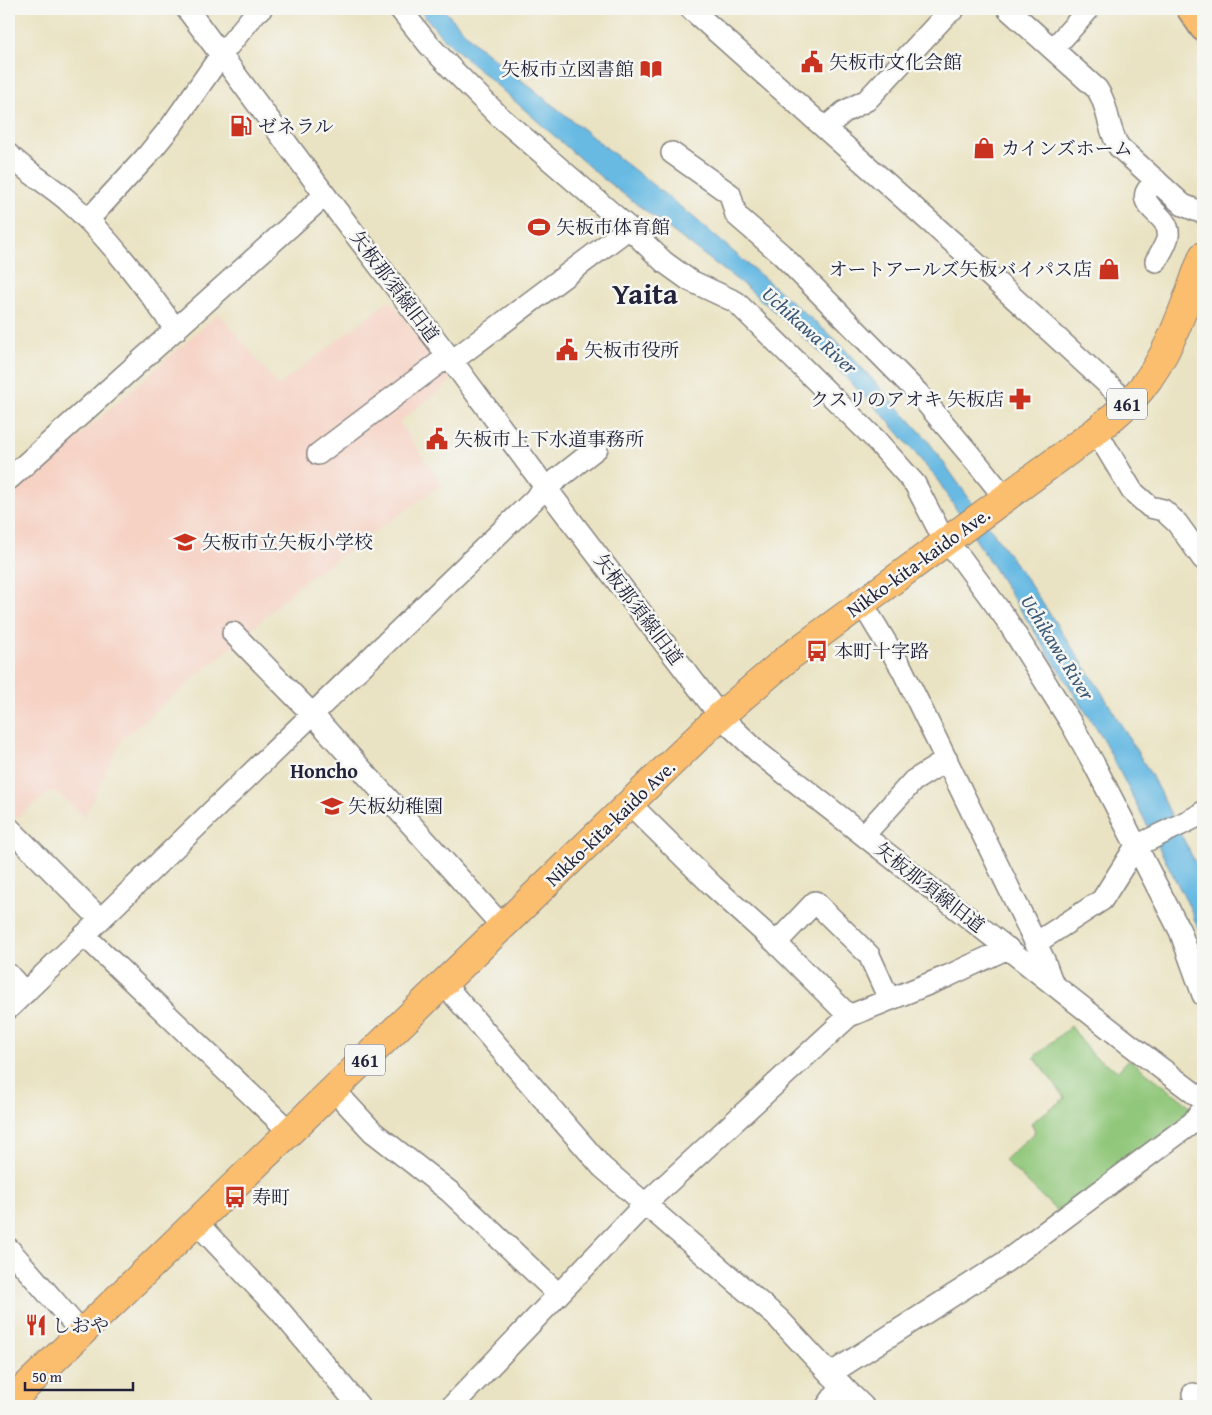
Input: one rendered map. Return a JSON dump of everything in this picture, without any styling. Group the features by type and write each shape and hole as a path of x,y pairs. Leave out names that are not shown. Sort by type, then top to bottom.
{"highway":[{"name":"Nikko-kita-kaido Ave.","path":"9,1403 720,716 789,657 1096,431 1128,403 1141,389 1163,356 1203,256"}],"main road":[{"path":"1190,9 1203,28"}],"street":[{"name":"矢板那須線旧道","path":"187,9 546,488 720,716 759,753 1203,1100"},
{"path":"88,220 167,132 221,55 260,9"},
{"path":"400,9 452,70 500,117 629,228 664,262 689,280 736,302 869,432 916,484 948,540 1006,620 1072,723 1180,931 1203,995"},
{"path":"691,9 966,254 1128,403"},
{"path":"825,128 844,112 866,100 946,15 954,9"},
{"path":"1008,9 1097,89 1104,104 1114,139 1119,147 1183,205 1203,213"},
{"path":"1053,49 1090,9"},
{"path":"672,154 730,194 736,215 781,254 918,393 981,468 999,503"},
{"path":"11,163 66,199 88,220 130,268 176,330"},
{"path":"1156,180 1146,193 1145,199 1148,205 1163,219 1168,230 1165,246 1156,261"},
{"path":"9,479 326,195"},
{"path":"318,454 440,362 452,361 629,228"},
{"path":"1096,431 1132,491 1150,507 1163,510 1177,523 1203,559"},
{"path":"9,1008 546,488 597,448"},
{"path":"862,603 902,669 1036,943 1053,984"},
{"path":"233,634 313,715 503,927"},
{"path":"864,835 913,781 947,760"},
{"path":"630,804 713,886 776,943 849,1016"},
{"path":"1036,943 1102,900 1136,846 1203,812"},
{"path":"9,828 100,920"},
{"path":"776,943 815,902 869,955 889,999"},
{"path":"84,936 290,1132"},
{"path":"452,1406 645,1204 849,1016 948,976 1008,948"},
{"path":"9,976 25,993"},
{"path":"444,984 602,1166 778,1318 863,1406"},
{"path":"334,1090 373,1132 450,1192 558,1294"},
{"path":"827,1406 836,1380 1004,1262 1192,1123 1203,1109"},
{"path":"196,1222 281,1312 359,1406"},
{"path":"9,1249 82,1333"}],"shaded area":[{"name":"矢板市立矢板小学校","path":"390,300 451,381 399,422 442,485 299,585 242,638 122,739 85,816 53,790 11,822 9,820 9,498 219,313 278,386"}],"green space":[{"path":"1071,1026 1092,1055 1118,1071 1129,1059 1194,1109 1061,1215 1004,1160 1035,1132 1031,1123 1065,1098 1034,1057"}],"water":[{"name":"Uchikawa River","path":"419,9 443,9 476,44 692,216 837,341 926,438 1025,577 1099,688 1150,773 1203,878 1203,942 1191,910 1103,739 937,479 884,416 822,354 749,289 601,177 442,37"}],"waterway":[{"path":"9,1372 15,1383"},
{"path":"28,1400 33,1406"}],"place":[{"name":"矢板市文化会館","path":"812,62"},
{"name":"矢板市立図書館","path":"651,69"},
{"name":"ゼネラル","path":"241,126"},
{"name":"カインズホーム","path":"984,148"},
{"name":"矢板市体育館","path":"539,227"},
{"name":"オートアールズ矢板バイパス店","path":"1109,269"},
{"name":"矢板市役所","path":"567,350"},
{"name":"クスリのアオキ 矢板店","path":"1020,399"},
{"name":"矢板市上下水道事務所","path":"437,439"},
{"name":"矢板市立矢板小学校","path":"185,542"},
{"name":"本町十字路","path":"817,651"},
{"name":"矢板幼稚園","path":"332,806"},
{"name":"寿町","path":"235,1197"},
{"name":"しおや","path":"36,1325"}],"district":[{"name":"Yaita","path":"645,293"},
{"name":"Honcho","path":"324,770"}]}
